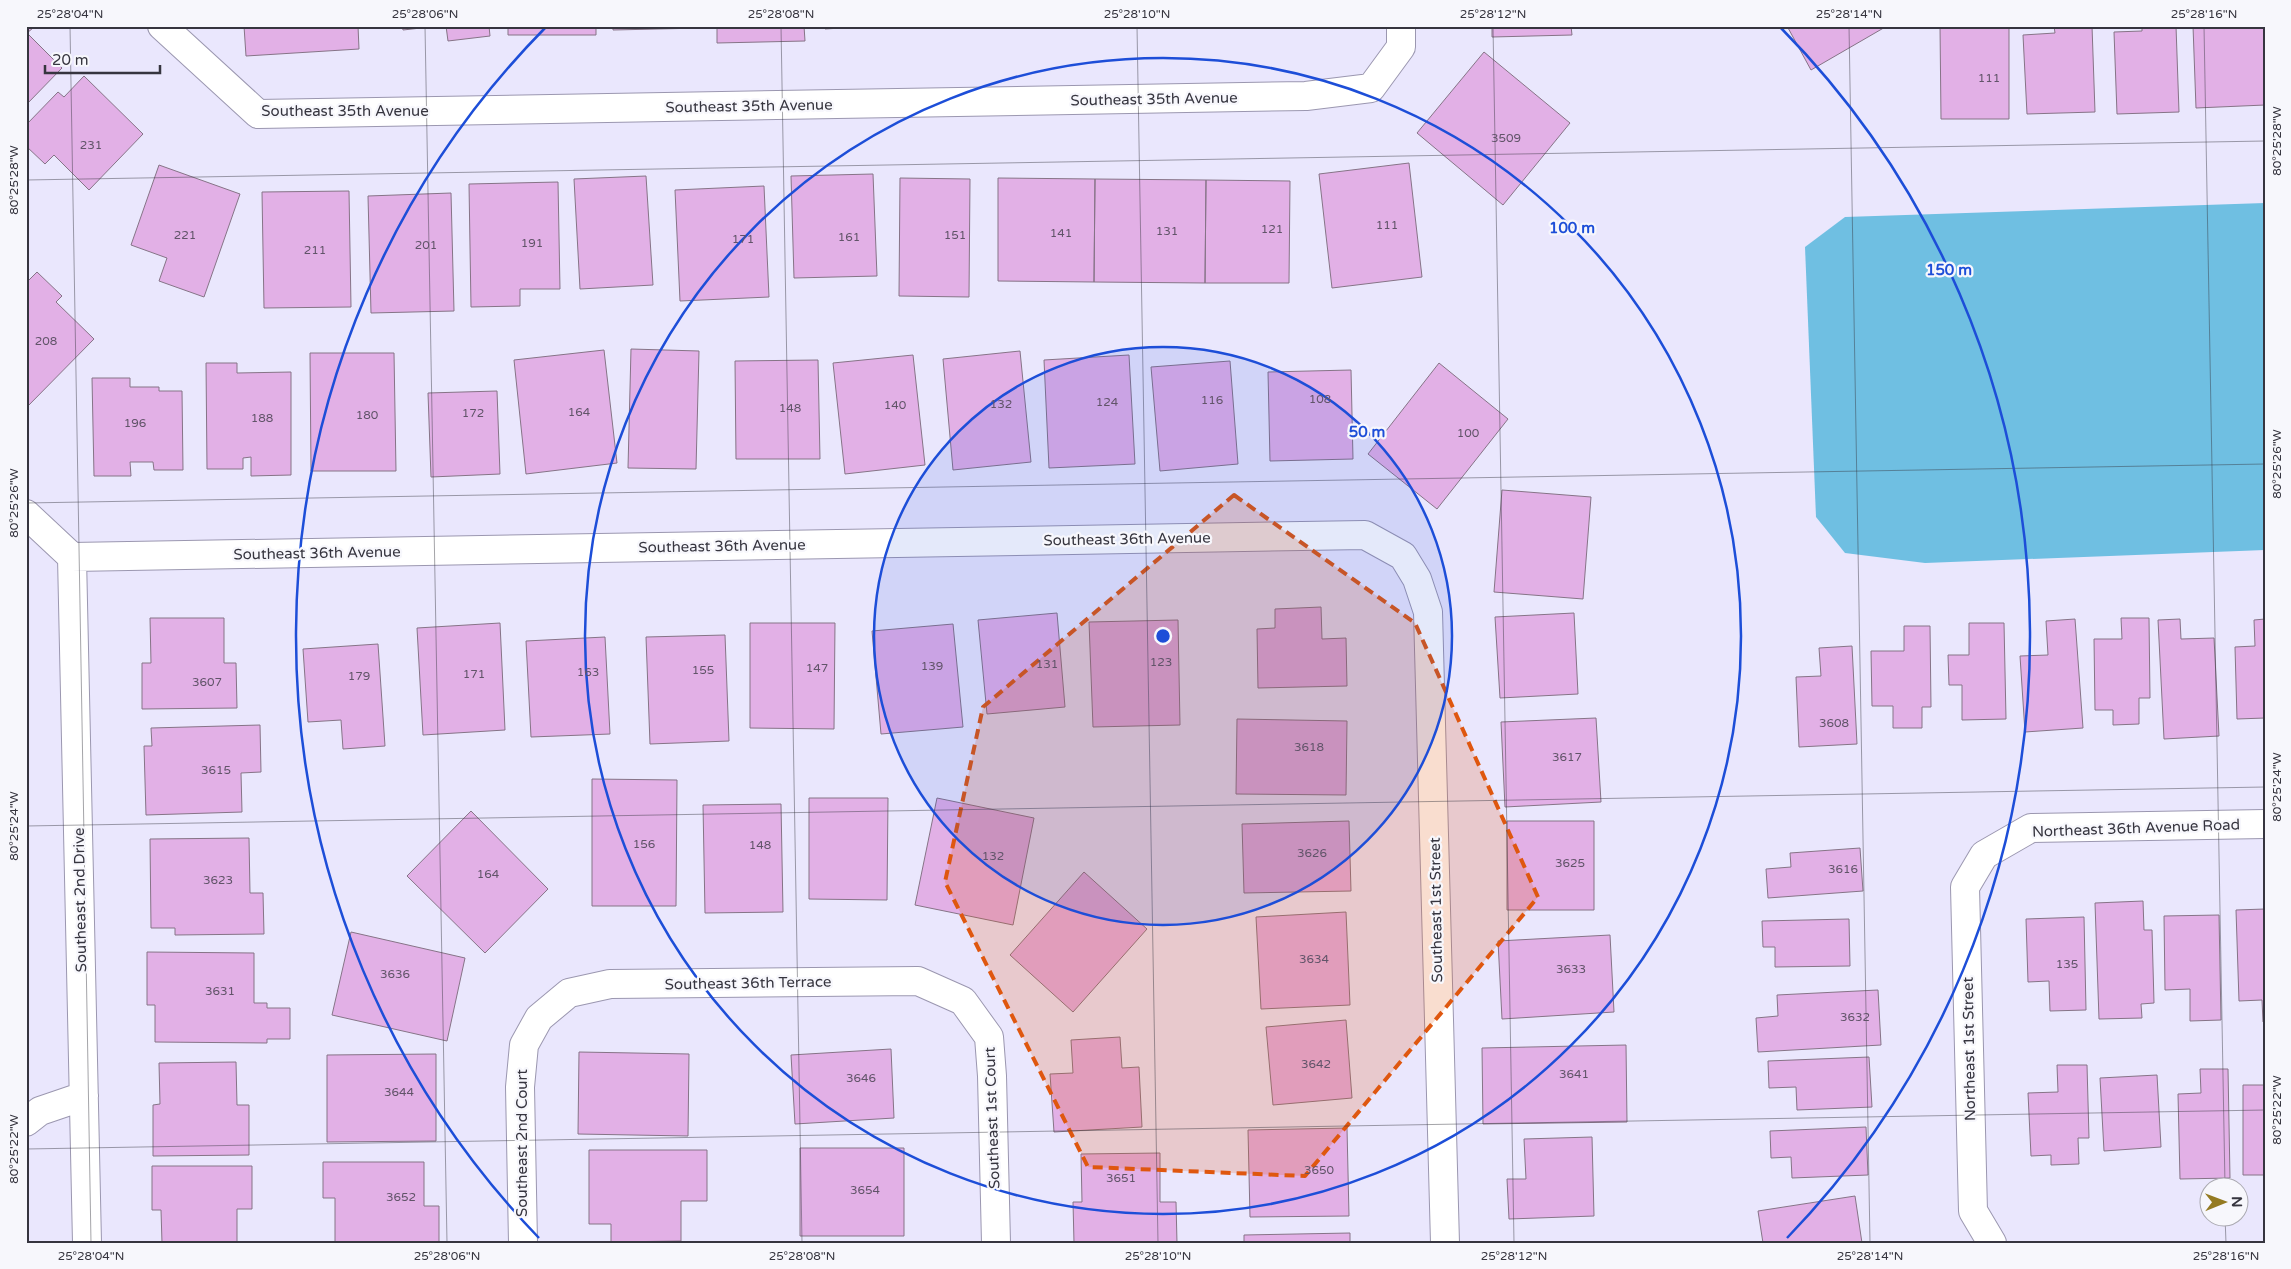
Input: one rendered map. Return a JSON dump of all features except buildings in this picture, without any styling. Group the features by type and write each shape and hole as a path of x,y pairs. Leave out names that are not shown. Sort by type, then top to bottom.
{"street":[{"name":"Southeast 35th Avenue","path":"162,26 258,114 1306,96 1371,88 1401,47 1401,26"},
{"path":"26,514 72,557"},
{"name":"Southeast 36th Avenue","path":"72,557 1365,534 1403,556 1417,579"},
{"name":"Southeast 2nd Drive","path":"72,557 87,1243"},
{"name":"Southeast 1st Street","path":"1417,579 1428,612 1444,1243"},
{"name":"Northeast 36th Avenue Road","path":"1984,855 2031,828 2265,824"},
{"name":"Northeast 1st Street","path":"1984,855 1964,887 1973,1210 1992,1243"},
{"name":"Southeast 36th Terrace","path":"538,1018 570,993 610,984 918,981 964,1001"},
{"name":"Southeast 1st Court","path":"964,1001 989,1037 992,1076 996,1243"},
{"name":"Southeast 2nd Court","path":"523,1243 520,1087 524,1045 538,1018"},
{"path":"26,1122 40,1110 84,1096"}],"highlighted area":[{"path":"1234,495 1415,623 1538,897 1305,1176 1088,1167 945,882 983,707"}],"water":[{"path":"2265,203 2265,550 1925,563 1845,553 1816,517 1805,247 1845,217"}]}
